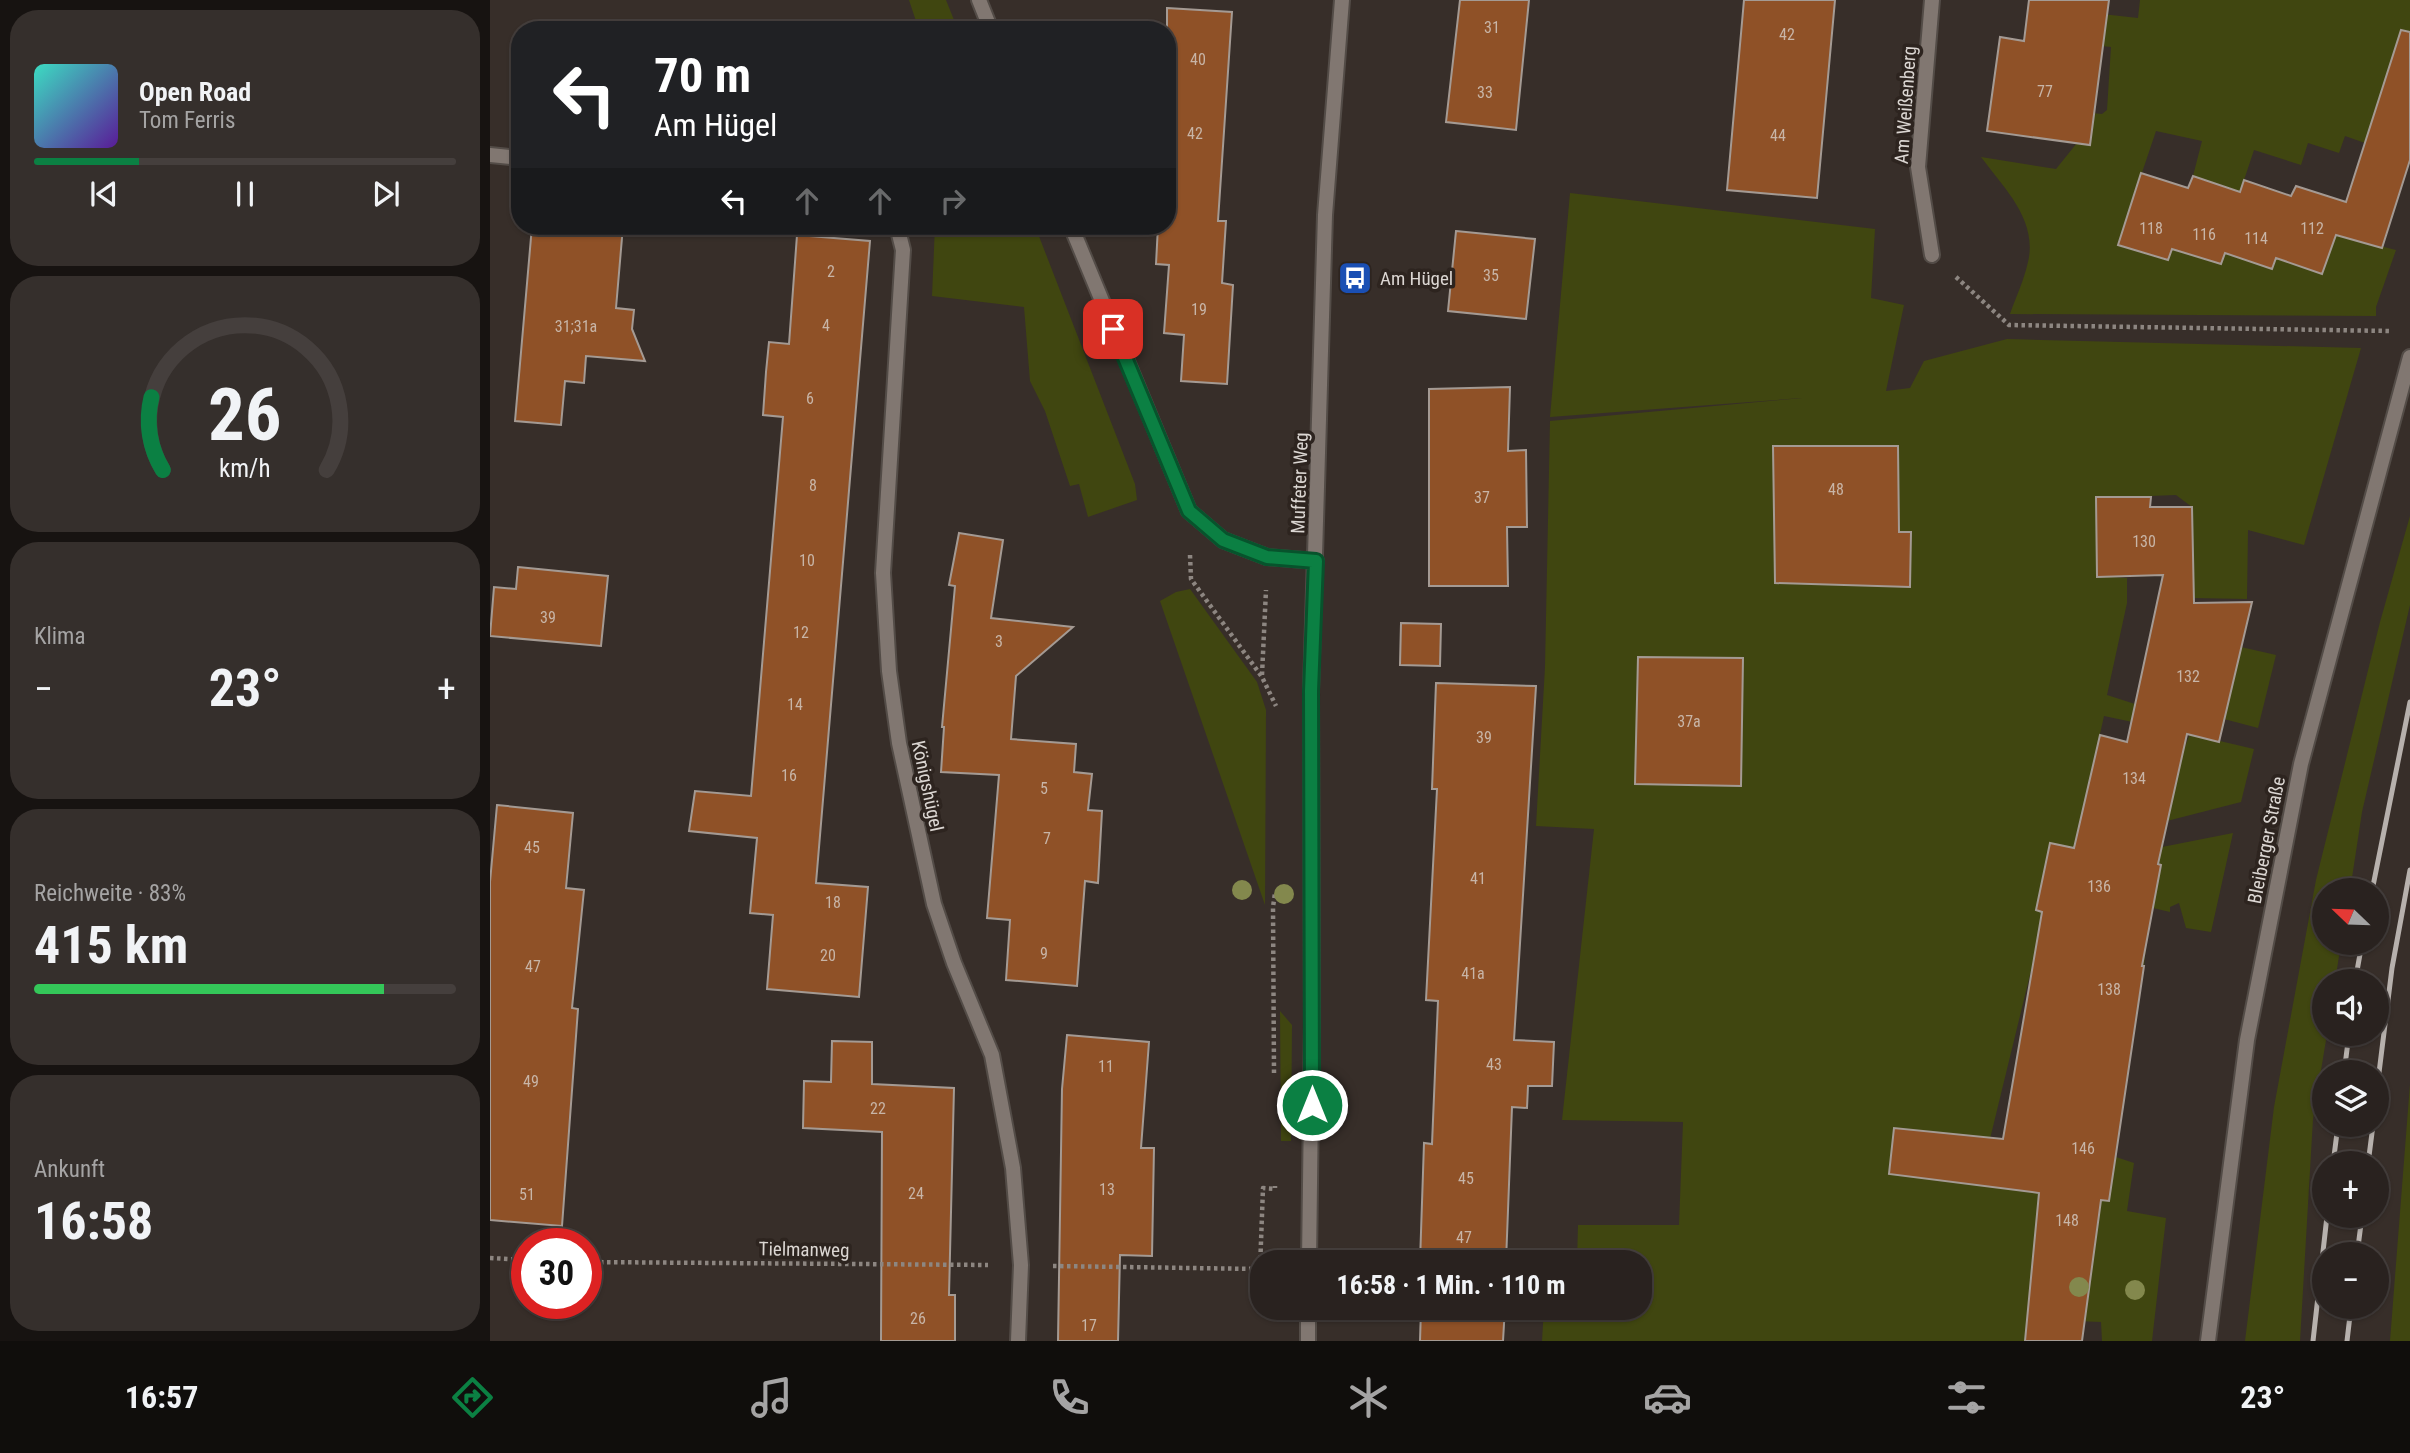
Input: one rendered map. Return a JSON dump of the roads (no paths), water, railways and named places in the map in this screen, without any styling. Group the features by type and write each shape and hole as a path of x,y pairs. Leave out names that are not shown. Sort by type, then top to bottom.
{"street":[{"path":"979,0 987,21"},
{"name":"Muffeter Weg","path":"1309,1250 1312,1027 1311,691 1325,215 1342,0"},
{"name":"Am Weißenberg","path":"1932,0 1918,167 1932,255"},
{"path":"490,155 511,157"},
{"name":"Königshügel","path":"899,235 903,250 883,573 889,671 899,743 934,904 954,963 992,1055 1013,1168 1021,1265 1018,1341"},
{"path":"1075,235 1189,511 1223,540 1267,557 1316,561"},
{"name":"Bleiberger Straße","path":"2207,1341 2247,1040 2301,764 2410,357"},
{"path":"1308,1320 1308,1341"}],"railway":[{"path":"2375,878 2410,702"},
{"path":"2381,1060 2392,968 2410,870"},
{"path":"2357,969 2360,956"},
{"path":"2346,1060 2347,1046"},
{"path":"2335,1151 2336,1137"},
{"path":"2370,1151 2371,1137"},
{"path":"2313,1341 2326,1228"},
{"path":"2359,1242 2360,1228"},
{"path":"2347,1341 2350,1319"}],"place":[{"name":"Am Hügel","path":"1355,278"}]}
